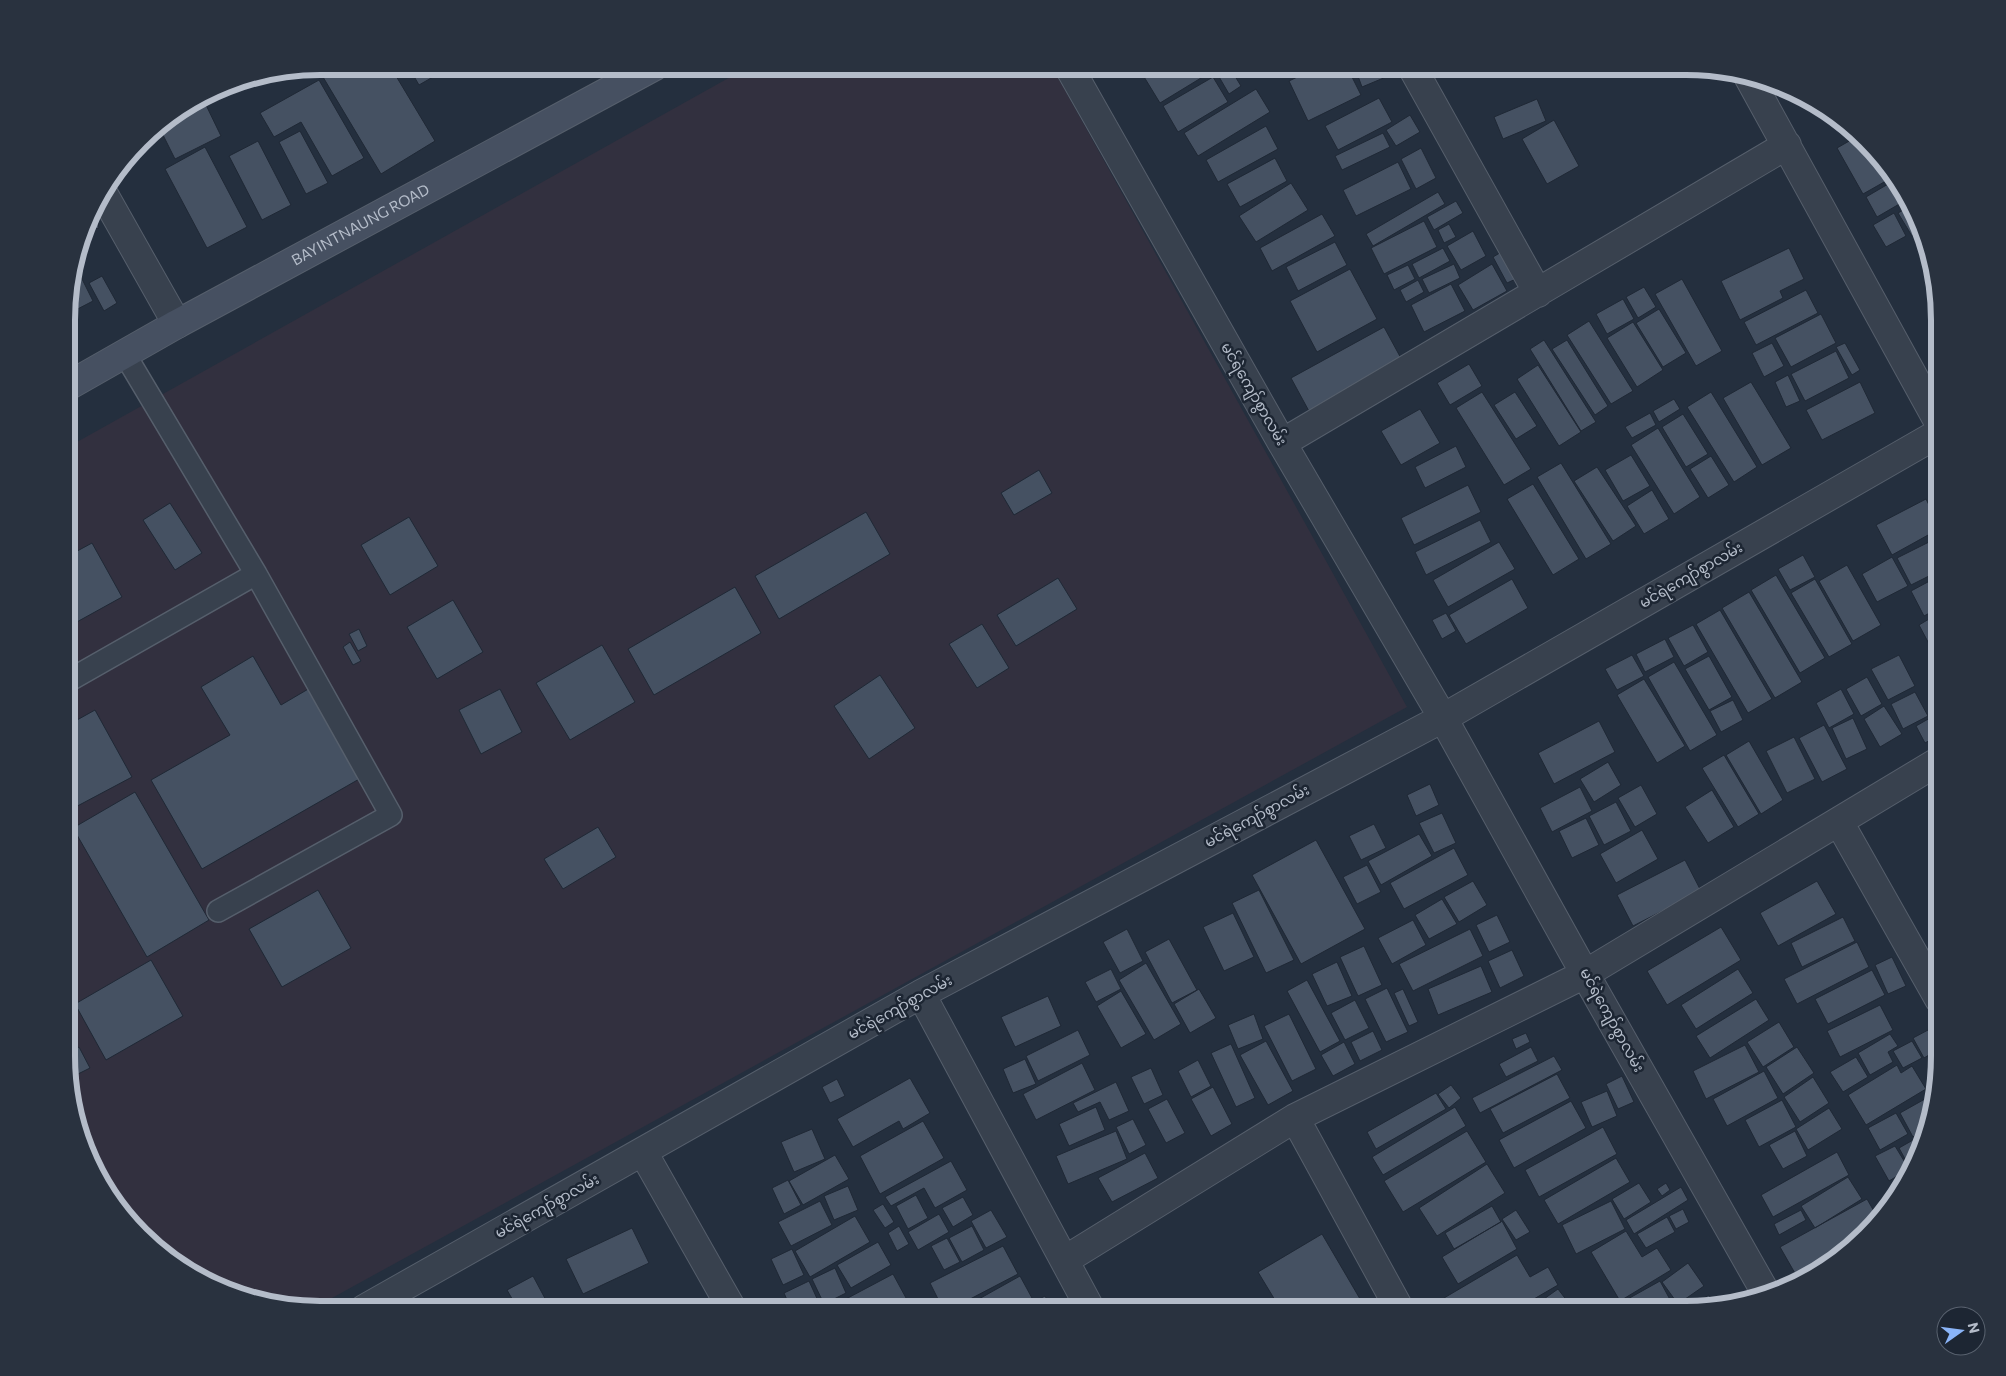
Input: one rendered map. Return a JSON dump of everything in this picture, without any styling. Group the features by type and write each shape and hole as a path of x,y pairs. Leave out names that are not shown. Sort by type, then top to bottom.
{"street":[{"name":"BAYINTNAUNG ROAD","path":"75,382 176,324 638,75"},
{"name":"မင်ရဲကျော်စွာလမ်း","path":"1074,75 1282,443 1443,718 1585,974 1763,1289"},
{"path":"1416,75 1538,293"},
{"path":"1753,84 1931,408"},
{"path":"1282,443 1787,145"},
{"path":"107,200 176,324"},
{"name":"မင်ရဲကျော်စွာလမ်း","path":"389,1301 642,1152 921,994 1443,718 1931,438"},
{"path":"1065,1260 1295,1118 1585,974 1931,766"},
{"path":"1839,822 1931,985"},
{"path":"921,994 1086,1301"},
{"path":"1295,1118 1395,1301"},
{"path":"642,1152 727,1301"}],"lane":[{"path":"124,353 256,574 391,815 218,911"},
{"path":"75,677 256,574"}],"shaded area":[{"path":"734,75 1056,75 1407,707 327,1301 288,1299 272,1296 241,1288 212,1276 184,1260 147,1229 116,1192 100,1164 83,1119 77,1088 75,1056 75,443"}],"building":[{"path":"322,75 395,75 435,141 381,174"},
{"path":"413,75 436,75 419,85"},
{"path":"1143,75 1206,75 1160,103"},
{"path":"1218,75 1234,75 1241,86 1229,94"},
{"path":"1301,75 1351,75 1361,95 1308,121 1289,81"},
{"path":"1358,75 1385,75 1386,77 1362,87"},
{"path":"1213,77 1228,102 1178,132 1163,106"},
{"path":"319,80 364,158 332,176 301,122 274,137 260,113"},
{"path":"1256,89 1270,112 1198,156 1184,133"},
{"path":"1379,98 1392,122 1338,150 1325,126"},
{"path":"1537,99 1546,121 1503,139 1494,117"},
{"path":"206,105 221,136 175,159 162,133 182,117"},
{"path":"1410,115 1420,132 1396,146 1386,130"},
{"path":"1554,120 1579,166 1547,184 1522,139"},
{"path":"1266,126 1278,149 1218,182 1206,160"},
{"path":"300,131 328,183 306,194 279,142"},
{"path":"1383,133 1390,147 1342,170 1335,156"},
{"path":"1851,140 1887,180 1863,194 1837,148"},
{"path":"258,141 291,205 262,220 229,156"},
{"path":"205,147 247,227 207,248 165,169"},
{"path":"1421,148 1436,178 1416,189 1401,159"},
{"path":"1275,158 1287,181 1240,207 1227,184"},
{"path":"1398,162 1411,189 1356,216 1343,190"},
{"path":"1291,183 1308,210 1256,242 1239,216"},
{"path":"1889,183 1901,203 1877,217 1866,197"},
{"path":"1438,192 1445,204 1373,246 1366,234"},
{"path":"1456,201 1463,213 1434,230 1427,217"},
{"path":"1904,209 1915,234 1912,236 1898,213"},
{"path":"1894,213 1906,236 1886,247 1873,225"},
{"path":"1322,214 1335,236 1272,271 1260,248"},
{"path":"97,219 99,228 93,229"},
{"path":"1424,221 1437,247 1384,274 1371,248"},
{"path":"1449,224 1456,237 1444,243 1438,230"},
{"path":"1473,231 1486,256 1461,270 1447,246"},
{"path":"1335,242 1347,265 1298,291 1286,267"},
{"path":"1443,248 1450,261 1419,278 1412,264"},
{"path":"1789,248 1804,279 1780,291 1783,298 1740,320 1721,281"},
{"path":"1503,251 1518,278 1507,283 1493,257"},
{"path":"1454,264 1460,278 1429,293 1422,279"},
{"path":"1492,264 1507,291 1473,310 1458,285"},
{"path":"1408,265 1415,279 1394,290 1387,275"},
{"path":"1350,269 1377,319 1317,352 1290,301"},
{"path":"80,274 93,301 76,310"},
{"path":"102,276 117,303 104,311 89,283"},
{"path":"1682,279 1722,351 1696,366 1655,294"},
{"path":"1418,280 1424,292 1406,302 1400,290"},
{"path":"1451,284 1465,311 1424,332 1411,305"},
{"path":"1644,287 1656,307 1638,318 1626,297"},
{"path":"1806,290 1818,313 1756,345 1744,322"},
{"path":"1623,299 1634,319 1607,334 1596,314"},
{"path":"1659,309 1686,353 1663,367 1636,323"},
{"path":"1821,314 1836,343 1791,367 1775,338"},
{"path":"1589,321 1633,391 1611,404 1567,335"},
{"path":"1633,322 1663,370 1637,387 1607,338"},
{"path":"1384,327 1403,362 1310,413 1291,378"},
{"path":"1544,340 1596,422 1581,431 1530,349"},
{"path":"1567,340 1608,406 1595,415 1552,349"},
{"path":"1772,343 1784,366 1764,377 1752,353"},
{"path":"1845,343 1860,370 1852,375 1836,347"},
{"path":"1836,351 1849,378 1805,401 1791,374"},
{"path":"1469,364 1482,386 1450,405 1437,383"},
{"path":"1538,365 1581,432 1559,446 1517,379"},
{"path":"1788,375 1800,401 1786,407 1775,382"},
{"path":"1751,382 1791,448 1762,465 1723,398"},
{"path":"1860,382 1875,413 1822,440 1806,410"},
{"path":"1482,392 1531,469 1504,485 1456,408"},
{"path":"1515,392 1537,426 1516,439 1494,405"},
{"path":"1711,392 1757,467 1734,482 1687,407"},
{"path":"1674,399 1680,409 1659,422 1653,411"},
{"path":"1420,409 1440,443 1401,465 1381,431"},
{"path":"1650,413 1656,425 1632,438 1625,427"},
{"path":"1683,414 1708,454 1686,467 1662,427"},
{"path":"1658,428 1700,497 1674,514 1631,445"},
{"path":"1456,446 1466,467 1425,488 1415,467"},
{"path":"1631,455 1650,486 1623,501 1605,470"},
{"path":"1711,456 1729,485 1708,498 1690,469"},
{"path":"1561,463 1611,544 1586,559 1537,477"},
{"path":"1597,467 1636,526 1613,541 1574,481"},
{"path":"1039,470 1052,493 1014,515 1001,493"},
{"path":"1533,484 1579,559 1553,575 1507,499"},
{"path":"1468,485 1481,512 1414,545 1401,518"},
{"path":"1652,490 1669,519 1644,534 1627,506"},
{"path":"1926,499 1931,509 1931,533 1892,555 1876,525"},
{"path":"170,503 202,553 175,570 143,520"},
{"path":"866,512 890,554 779,619 755,576"},
{"path":"409,517 438,566 390,595 361,545"},
{"path":"1480,520 1491,542 1426,575 1415,552"},
{"path":"1931,541 1931,575 1911,585 1897,558"},
{"path":"1499,542 1515,569 1448,607 1433,580"},
{"path":"92,543 122,597 75,623 75,552"},
{"path":"1803,555 1815,577 1790,590 1778,569"},
{"path":"1892,557 1908,586 1877,602 1862,574"},
{"path":"1847,565 1881,625 1853,641 1819,581"},
{"path":"1776,575 1825,658 1800,673 1751,590"},
{"path":"1058,578 1077,609 1016,646 997,615"},
{"path":"1512,579 1528,608 1466,644 1449,615"},
{"path":"1815,579 1852,644 1829,657 1791,593"},
{"path":"1931,580 1931,612 1924,616 1911,591"},
{"path":"735,587 761,633 654,695 628,649"},
{"path":"1749,592 1802,682 1775,698 1722,608"},
{"path":"453,600 483,652 437,679 407,627"},
{"path":"1720,610 1772,699 1748,713 1696,624"},
{"path":"1446,613 1456,631 1442,639 1432,620"},
{"path":"1931,618 1931,648 1919,625"},
{"path":"982,624 1009,668 977,688 949,644"},
{"path":"1693,625 1708,652 1684,666 1668,638"},
{"path":"359,629 367,646 358,651 349,634"},
{"path":"1665,639 1674,657 1645,672 1636,654"},
{"path":"350,642 361,661 353,665 343,647"},
{"path":"602,645 635,702 570,740 536,683"},
{"path":"1632,655 1644,676 1617,690 1605,669"},
{"path":"1899,655 1915,686 1888,700 1871,669"},
{"path":"253,656 281,705 310,688 361,778 202,869 151,780 230,735 201,687"},
{"path":"1709,656 1732,697 1709,710 1685,669"},
{"path":"1674,662 1717,735 1690,751 1648,677"},
{"path":"880,675 915,728 869,759 834,706"},
{"path":"1867,677 1882,704 1861,716 1846,689"},
{"path":"1644,679 1685,746 1657,763 1617,695"},
{"path":"500,689 522,732 481,754 459,710"},
{"path":"1841,689 1854,714 1829,728 1816,703"},
{"path":"1915,692 1928,716 1903,729 1891,704"},
{"path":"1733,700 1743,720 1721,732 1710,711"},
{"path":"1884,706 1902,734 1880,747 1864,719"},
{"path":"95,710 132,777 75,807 75,721"},
{"path":"1853,718 1867,749 1846,759 1832,728"},
{"path":"1930,718 1931,740 1925,743 1916,726"},
{"path":"1599,721 1615,752 1554,784 1538,753"},
{"path":"1824,725 1847,769 1822,782 1799,738"},
{"path":"1794,737 1815,779 1787,793 1766,751"},
{"path":"1749,741 1783,800 1761,814 1726,755"},
{"path":"1724,755 1759,814 1738,827 1702,768"},
{"path":"1608,762 1621,785 1594,802 1580,779"},
{"path":"1430,784 1439,805 1416,816 1407,795"},
{"path":"1641,785 1657,814 1635,827 1618,798"},
{"path":"1580,787 1592,811 1552,832 1540,808"},
{"path":"1712,790 1734,827 1708,843 1685,807"},
{"path":"135,792 209,920 147,957 75,831 75,827"},
{"path":"1616,802 1631,831 1604,845 1589,816"},
{"path":"1442,813 1456,843 1434,853 1419,823"},
{"path":"1586,818 1599,845 1572,858 1559,831"},
{"path":"1374,824 1386,848 1361,860 1349,836"},
{"path":"598,827 616,857 563,889 544,859"},
{"path":"1642,830 1658,859 1616,883 1600,854"},
{"path":"1419,834 1432,856 1381,885 1368,861"},
{"path":"1316,840 1365,929 1301,964 1252,875"},
{"path":"1454,848 1468,875 1404,909 1390,883"},
{"path":"1685,860 1701,891 1633,926 1617,895"},
{"path":"1367,865 1381,892 1357,904 1343,877"},
{"path":"1473,881 1487,905 1459,922 1444,897"},
{"path":"1817,881 1836,914 1778,946 1760,913"},
{"path":"318,890 351,948 282,987 249,929"},
{"path":"1259,890 1294,960 1266,973 1232,903"},
{"path":"1442,899 1457,924 1429,939 1415,915"},
{"path":"1233,913 1254,957 1224,971 1203,927"},
{"path":"1497,915 1510,942 1489,952 1476,925"},
{"path":"1843,917 1855,941 1802,967 1791,943"},
{"path":"1413,920 1426,945 1392,964 1378,938"},
{"path":"1721,927 1741,960 1667,1005 1647,971"},
{"path":"1127,929 1143,961 1120,973 1103,942"},
{"path":"1470,929 1483,956 1413,991 1399,964"},
{"path":"1169,939 1197,990 1172,1003 1145,952"},
{"path":"1857,942 1869,967 1797,1004 1784,979"},
{"path":"1364,946 1382,985 1358,996 1340,957"},
{"path":"1512,950 1524,976 1500,988 1488,961"},
{"path":"1892,957 1906,986 1888,994 1875,965"},
{"path":"151,960 183,1016 106,1060 75,1004"},
{"path":"1337,962 1352,996 1327,1006 1312,974"},
{"path":"1146,963 1181,1024 1154,1040 1119,980"},
{"path":"1481,966 1492,992 1438,1015 1428,989"},
{"path":"1111,969 1121,989 1096,1002 1085,982"},
{"path":"1738,969 1753,993 1696,1029 1681,1005"},
{"path":"1872,970 1885,995 1828,1024 1815,999"},
{"path":"1307,980 1340,1041 1320,1052 1287,991"},
{"path":"1387,988 1408,1032 1386,1042 1365,999"},
{"path":"1199,989 1216,1018 1190,1033 1174,1004"},
{"path":"1403,989 1418,1022 1409,1026 1394,993"},
{"path":"1121,991 1146,1034 1121,1048 1097,1006"},
{"path":"1048,996 1061,1026 1015,1047 1001,1017"},
{"path":"1756,999 1769,1020 1710,1058 1696,1036"},
{"path":"1355,1000 1369,1028 1345,1040 1331,1013"},
{"path":"1880,1005 1893,1030 1840,1057 1827,1031"},
{"path":"1254,1014 1263,1039 1238,1049 1228,1025"},
{"path":"1289,1014 1316,1069 1292,1081 1264,1026"},
{"path":"1779,1022 1794,1047 1763,1067 1747,1042"},
{"path":"1078,1030 1090,1055 1038,1081 1026,1056"},
{"path":"1928,1030 1931,1035 1931,1054 1924,1058 1913,1038"},
{"path":"1373,1031 1382,1050 1360,1061 1351,1042"},
{"path":"1526,1033 1530,1042 1516,1049 1512,1039"},
{"path":"1890,1034 1898,1046 1888,1052 1893,1062 1870,1075 1858,1053"},
{"path":"1266,1041 1293,1091 1268,1105 1240,1055"},
{"path":"1912,1041 1922,1058 1903,1068 1893,1051"},
{"path":"1344,1042 1355,1064 1333,1076 1321,1055"},
{"path":"1231,1044 1255,1098 1236,1107 1211,1053"},
{"path":"1745,1045 1759,1072 1706,1099 1693,1071"},
{"path":"79,1047 90,1068 76,1075 75,1056 75,1049"},
{"path":"1531,1047 1538,1061 1506,1077 1499,1064"},
{"path":"1797,1047 1814,1073 1783,1094 1766,1067"},
{"path":"1554,1056 1562,1070 1480,1113 1472,1098"},
{"path":"1856,1057 1868,1077 1843,1092 1830,1072"},
{"path":"1025,1059 1036,1084 1013,1093 1003,1069"},
{"path":"1198,1060 1211,1086 1191,1097 1178,1071"},
{"path":"1082,1063 1095,1090 1036,1120 1023,1094"},
{"path":"1897,1065 1901,1073 1912,1066 1926,1089 1866,1125 1848,1095"},
{"path":"1151,1068 1163,1095 1144,1104 1131,1077"},
{"path":"1764,1071 1778,1098 1727,1126 1713,1099"},
{"path":"1557,1074 1570,1098 1503,1133 1490,1109"},
{"path":"1622,1076 1634,1102 1618,1109 1606,1084"},
{"path":"1813,1077 1829,1103 1800,1122 1784,1097"},
{"path":"910,1078 930,1113 903,1129 899,1121 853,1147 837,1119"},
{"path":"837,1079 845,1096 830,1103 822,1087"},
{"path":"1116,1082 1129,1111 1109,1120 1100,1102 1078,1112 1073,1103"},
{"path":"1451,1085 1461,1098 1449,1108 1438,1094"},
{"path":"1213,1087 1232,1124 1211,1136 1191,1099"},
{"path":"1607,1091 1617,1116 1592,1127 1581,1102"},
{"path":"1436,1093 1446,1109 1376,1149 1367,1132"},
{"path":"1927,1098 1918,1134 1913,1137 1900,1113"},
{"path":"1167,1099 1185,1133 1166,1143 1148,1109"},
{"path":"1782,1100 1796,1127 1759,1147 1745,1120"},
{"path":"1571,1101 1586,1128 1514,1168 1499,1140"},
{"path":"1096,1107 1105,1130 1069,1146 1059,1124"},
{"path":"1455,1107 1466,1126 1383,1175 1372,1157"},
{"path":"1829,1108 1842,1129 1808,1150 1796,1129"},
{"path":"1896,1113 1908,1134 1880,1150 1868,1128"},
{"path":"1133,1119 1146,1145 1129,1154 1116,1127"},
{"path":"923,1121 944,1158 880,1194 860,1156"},
{"path":"1603,1127 1617,1154 1539,1197 1525,1170"},
{"path":"812,1129 825,1159 794,1172 781,1142"},
{"path":"1116,1131 1127,1159 1068,1184 1056,1156"},
{"path":"1467,1131 1486,1162 1403,1212 1384,1181"},
{"path":"1795,1131 1807,1156 1783,1169 1769,1145"},
{"path":"1917,1138 1907,1162 1899,1148"},
{"path":"1895,1146 1906,1164 1900,1174 1889,1181 1875,1156"},
{"path":"1837,1152 1849,1175 1773,1217 1761,1195"},
{"path":"1145,1153 1158,1178 1112,1202 1098,1178"},
{"path":"835,1155 849,1179 803,1205 789,1181"},
{"path":"1616,1158 1630,1182 1558,1224 1544,1200"},
{"path":"951,1161 967,1190 935,1208 924,1188 891,1206 885,1197"},
{"path":"1487,1164 1505,1193 1437,1236 1419,1208"},
{"path":"1848,1177 1862,1199 1815,1228 1801,1206"},
{"path":"788,1180 801,1205 784,1214 772,1188"},
{"path":"1639,1183 1651,1202 1624,1219 1612,1199"},
{"path":"1666,1183 1670,1190 1662,1196 1657,1189"},
{"path":"848,1186 858,1210 834,1220 824,1196"},
{"path":"1681,1187 1688,1200 1634,1234 1626,1220"},
{"path":"916,1195 928,1218 908,1229 896,1206"},
{"path":"963,1197 973,1215 953,1227 942,1208"},
{"path":"1867,1199 1874,1212 1859,1229 1835,1250 1796,1275 1780,1247"},
{"path":"820,1201 832,1225 791,1246 778,1222"},
{"path":"1611,1201 1625,1229 1576,1254 1562,1225"},
{"path":"883,1204 894,1222 885,1228 873,1210"},
{"path":"1492,1206 1501,1222 1454,1249 1445,1233"},
{"path":"1683,1209 1689,1222 1676,1229 1669,1216"},
{"path":"991,1210 1007,1237 986,1248 971,1221"},
{"path":"1516,1210 1530,1232 1516,1240 1502,1219"},
{"path":"1801,1210 1806,1220 1779,1235 1774,1224"},
{"path":"939,1214 949,1232 918,1250 908,1232"},
{"path":"855,1216 870,1242 810,1277 795,1251"},
{"path":"1667,1217 1675,1232 1646,1248 1637,1234"},
{"path":"1502,1221 1517,1249 1458,1284 1442,1257"},
{"path":"899,1226 909,1244 897,1251 888,1233"},
{"path":"972,1226 984,1250 962,1262 949,1238"},
{"path":"632,1228 649,1263 583,1294 566,1259"},
{"path":"1626,1231 1642,1257 1657,1248 1671,1270 1620,1301 1591,1252"},
{"path":"1322,1234 1361,1301 1276,1301 1258,1272"},
{"path":"947,1238 960,1262 944,1270 931,1246"},
{"path":"878,1242 891,1265 851,1288 837,1265"},
{"path":"1003,1246 1018,1274 966,1301 939,1301 930,1283"},
{"path":"792,1249 804,1275 783,1285 771,1259"},
{"path":"1517,1255 1530,1277 1548,1267 1558,1285 1530,1301 1446,1301 1444,1298"},
{"path":"1688,1263 1704,1286 1682,1301 1676,1301 1662,1282"},
{"path":"835,1268 846,1293 830,1301 823,1301 812,1279"},
{"path":"893,1274 908,1301 842,1301"},
{"path":"533,1276 546,1301 513,1301 507,1290"},
{"path":"1020,1276 1032,1298 1027,1301 975,1301"},
{"path":"809,1281 818,1301 788,1301 784,1293"},
{"path":"1660,1281 1671,1301 1624,1301"},
{"path":"1558,1289 1567,1301 1541,1301"},
{"path":"1709,1295 1711,1299 1702,1300 1700,1300"},
{"path":"1045,1296 1048,1301 1036,1301"}]}
